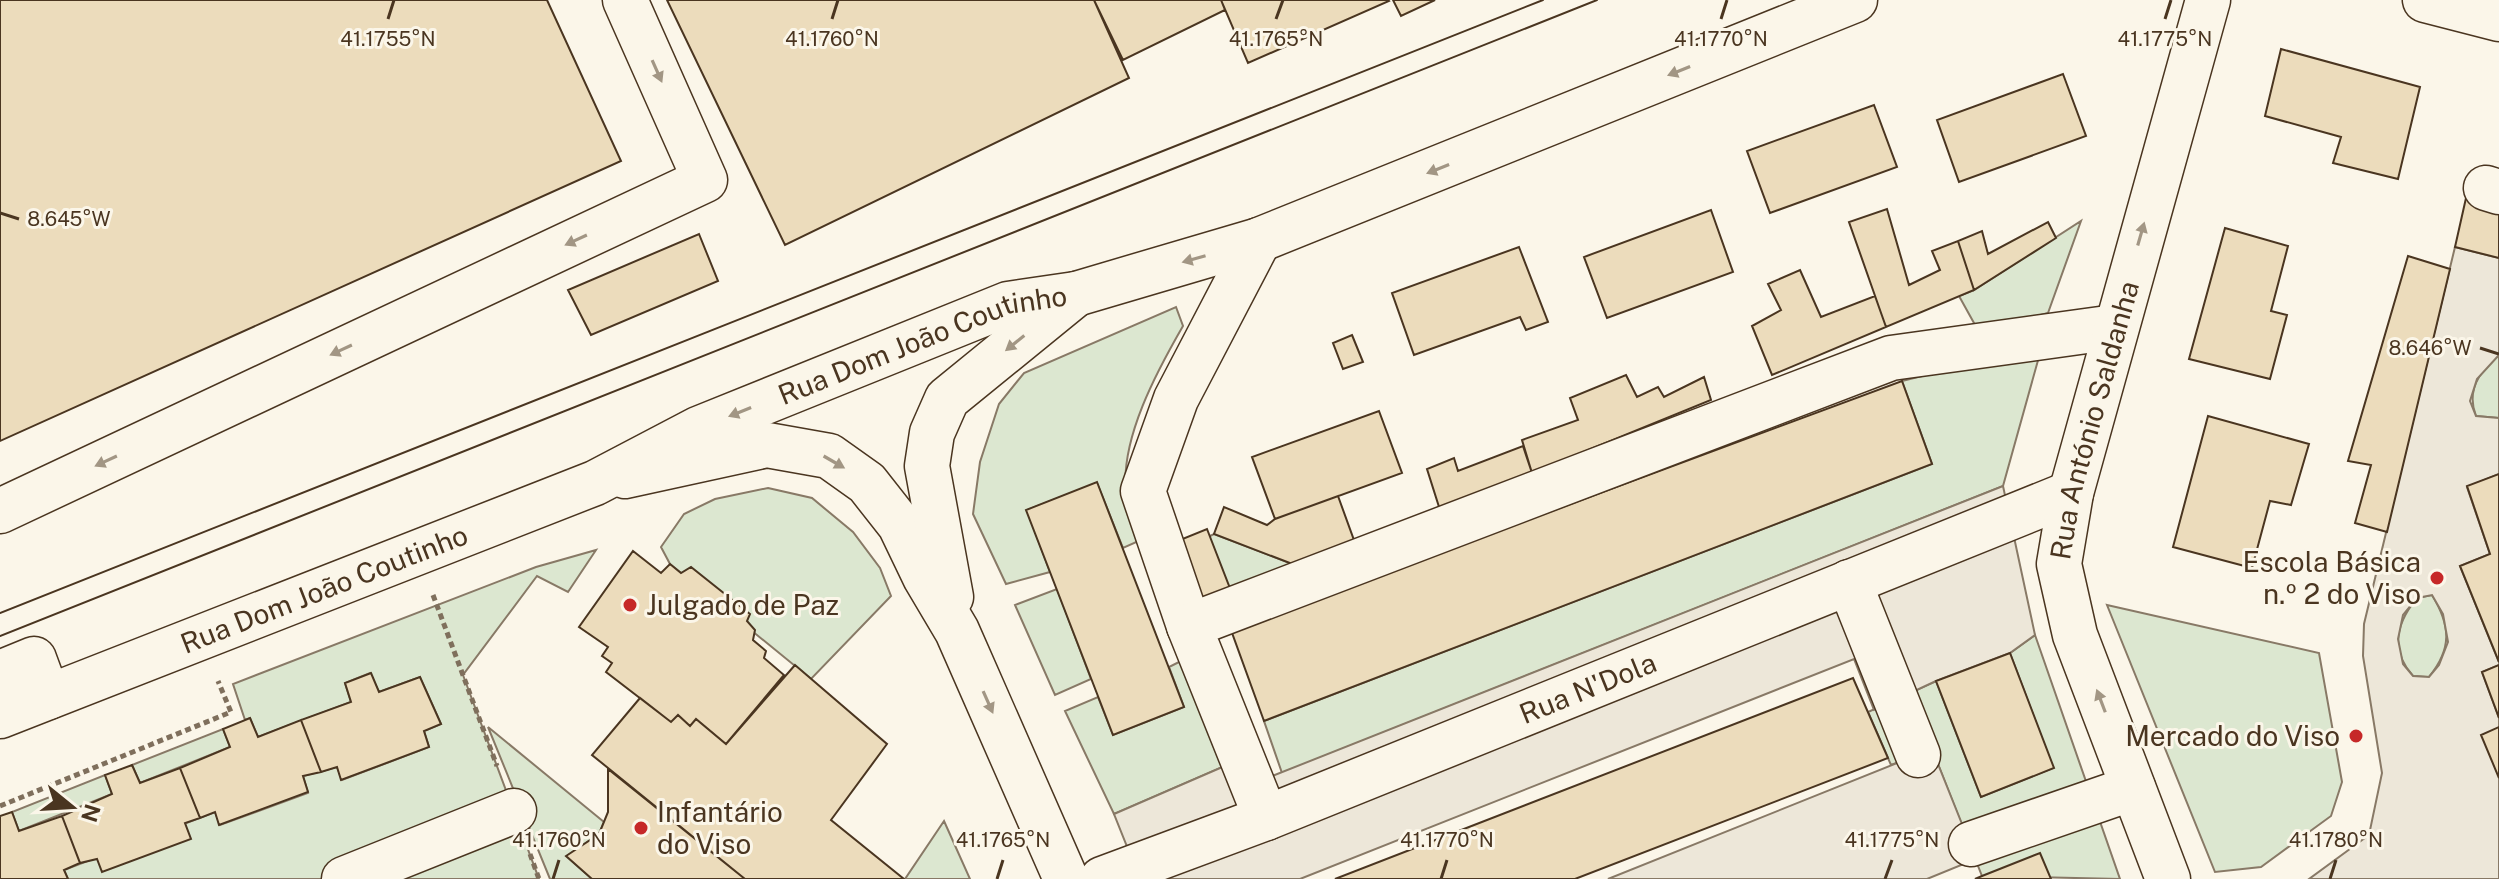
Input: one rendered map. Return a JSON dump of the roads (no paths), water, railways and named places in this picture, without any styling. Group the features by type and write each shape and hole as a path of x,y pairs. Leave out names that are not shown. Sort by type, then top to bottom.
{"street":[{"path":"0,511 705,180 625,0"},
{"name":"Rua Dom João Coutinho","path":"0,716 595,483 698,429 1008,304 1076,294 1259,240 1855,0"},
{"name":"Rua António Saldanha","path":"2168,879 2075,635 2059,564 2071,493 2208,0"},
{"path":"2425,0 2499,19"},
{"path":"1259,240 1176,399 1143,491 1189,626 1266,818"},
{"path":"957,631 927,466 932,433 947,399 1076,294"},
{"path":"1189,626 1891,358 2115,327"},
{"path":"595,483 767,445 829,456 867,483 900,525 925,577 957,631 1066,879"},
{"name":"Rua N'Dola","path":"1102,879 1266,818 2071,493"},
{"path":"1849,582 1918,755"},
{"path":"0,673 34,659 48,697"},
{"path":"1971,844 2133,788"},
{"path":"344,879 514,811"}],"tram line":[{"path":"0,613 1543,0"},
{"path":"0,636 1597,0"}],"place":[{"name":"Escola Básica n.º 2 do Viso","path":"2437,578"},
{"name":"Julgado de Paz","path":"630,605"},
{"name":"Mercado do Viso","path":"2356,736"},
{"name":"Infantário do Viso","path":"641,828"}]}
